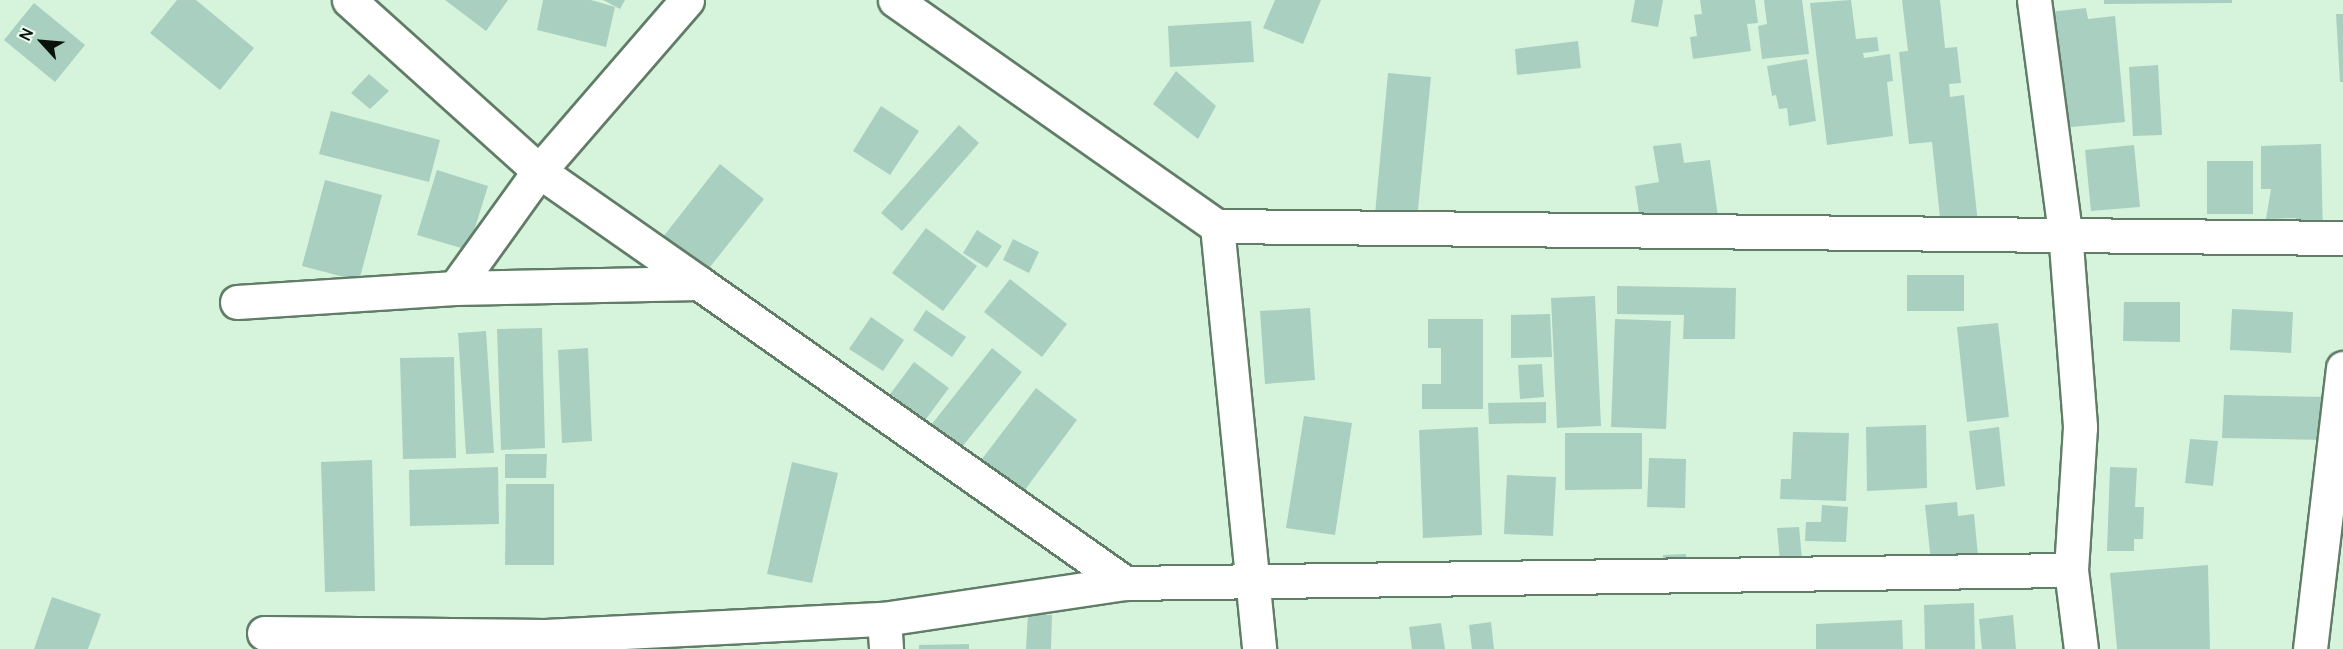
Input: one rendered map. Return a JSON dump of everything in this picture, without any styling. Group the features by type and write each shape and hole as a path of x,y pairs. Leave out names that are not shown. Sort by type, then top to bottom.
{"street":[{"path":"349,0 539,171 1125,583"},
{"path":"455,288 539,171 687,0"},
{"path":"895,0 1217,226 2065,231 2343,238"},
{"path":"2034,0 2065,231 2080,427 2071,570 2081,649"},
{"path":"1217,226 1255,582 1259,649"},
{"path":"237,302 455,288 699,282"},
{"path":"2310,649 2343,368"},
{"path":"264,633 546,643 885,634 1125,583 2071,570"}],"building":[{"path":"177,0 196,0 254,48 220,90 150,33"},
{"path":"445,0 508,0 486,31"},
{"path":"543,0 591,0 615,7 606,47 537,30"},
{"path":"603,0 625,0 620,9"},
{"path":"1275,0 1321,0 1303,44 1263,28"},
{"path":"1635,0 1663,0 1658,27 1631,22"},
{"path":"1700,0 1755,0 1758,23 1747,24 1751,51 1693,59 1690,37 1697,36 1694,15 1702,14"},
{"path":"1764,0 1802,0 1809,54 1762,59 1758,26 1767,24"},
{"path":"1851,0 1856,39 1877,37 1879,51 1863,53 1864,58 1890,54 1893,81 1887,82 1893,136 1827,145 1810,3"},
{"path":"1902,0 1940,0 1945,48 1957,47 1961,83 1949,84 1950,97 1964,95 1978,223 1941,227 1932,142 1909,144 1899,52 1908,51"},
{"path":"2104,0 2232,0 2232,3 2104,4"},
{"path":"34,3 85,45 55,82 4,40"},
{"path":"2086,8 2088,19 2115,16 2125,122 2051,129 2040,13"},
{"path":"2336,14 2343,14 2343,82 2340,82"},
{"path":"1251,21 1254,62 1170,67 1168,26"},
{"path":"1578,41 1581,68 1517,75 1515,49"},
{"path":"1807,59 1816,121 1789,126 1787,108 1779,109 1776,95 1772,96 1767,66"},
{"path":"2158,65 2162,135 2133,136 2129,67"},
{"path":"1176,71 1216,106 1198,139 1153,104"},
{"path":"1388,73 1431,77 1416,229 1374,225"},
{"path":"369,74 389,91 370,109 351,93"},
{"path":"881,106 919,131 890,175 853,151"},
{"path":"331,111 440,140 429,182 319,154"},
{"path":"959,125 979,143 902,231 881,213"},
{"path":"1681,143 1684,163 1710,160 1719,224 1683,229 1680,214 1640,220 1635,186 1659,182 1653,146"},
{"path":"2321,144 2323,238 2296,239 2296,218 2266,219 2271,189 2261,189 2261,146"},
{"path":"2134,145 2140,207 2091,211 2085,150"},
{"path":"2207,161 2253,161 2253,214 2207,214"},
{"path":"720,164 764,199 706,272 663,237"},
{"path":"437,170 488,186 468,250 417,235"},
{"path":"325,180 382,195 359,281 302,266"},
{"path":"926,228 977,266 943,311 892,273"},
{"path":"977,230 1002,246 987,268 963,253"},
{"path":"1013,239 1039,252 1029,273 1003,260"},
{"path":"1907,275 1964,275 1964,311 1907,311"},
{"path":"1010,279 1067,324 1042,357 984,312"},
{"path":"1617,286 1736,288 1735,339 1683,339 1684,315 1617,314"},
{"path":"1595,296 1601,426 1557,428 1551,298"},
{"path":"2124,302 2180,302 2180,342 2123,341"},
{"path":"1310,308 1315,380 1265,384 1260,311"},
{"path":"2232,309 2293,312 2291,353 2230,350"},
{"path":"926,310 966,337 952,357 913,330"},
{"path":"1550,314 1552,357 1511,358 1511,315"},
{"path":"871,317 904,340 883,371 849,349"},
{"path":"1428,319 1483,319 1483,409 1422,409 1422,384 1441,384 1441,348 1428,348"},
{"path":"1615,319 1671,321 1666,429 1611,427"},
{"path":"1998,323 2009,417 1967,422 1957,327"},
{"path":"542,328 545,448 501,450 497,329"},
{"path":"486,331 494,453 466,454 458,333"},
{"path":"588,348 592,441 562,443 558,350"},
{"path":"992,348 1022,372 950,462 920,439"},
{"path":"454,357 456,458 403,459 400,358"},
{"path":"914,362 949,388 923,423 888,397"},
{"path":"1542,364 1544,397 1520,399 1518,365"},
{"path":"1036,388 1077,420 1024,491 982,459"},
{"path":"2224,395 2330,397 2329,440 2222,438"},
{"path":"1546,402 1546,423 1489,424 1488,403"},
{"path":"1304,416 1352,423 1335,535 1286,528"},
{"path":"1926,425 1927,488 1867,491 1866,427"},
{"path":"1478,427 1482,535 1423,538 1419,430"},
{"path":"1999,427 2005,486 1976,490 1969,431"},
{"path":"1793,432 1849,433 1846,501 1780,499 1781,479 1791,479"},
{"path":"1565,433 1642,433 1642,489 1565,490"},
{"path":"2190,439 2218,441 2213,486 2185,483"},
{"path":"505,454 547,454 546,478 505,478"},
{"path":"1649,458 1686,459 1685,508 1647,507"},
{"path":"372,460 375,591 325,592 321,462"},
{"path":"792,462 838,473 812,583 767,574"},
{"path":"498,467 499,524 410,526 409,470"},
{"path":"2110,467 2137,468 2135,507 2144,507 2143,539 2134,539 2134,551 2107,551"},
{"path":"1507,475 1556,477 1553,536 1504,534"},
{"path":"506,484 554,484 554,565 505,565"},
{"path":"1957,502 1958,516 1974,514 1978,556 1931,562 1925,505"},
{"path":"1822,505 1848,507 1846,542 1805,541 1806,522 1821,522"},
{"path":"1799,527 1802,559 1780,561 1777,528"},
{"path":"1686,554 1687,572 1664,572 1663,555"},
{"path":"2208,565 2210,649 2117,649 2110,573"},
{"path":"52,597 101,614 88,649 34,649"},
{"path":"1974,603 1975,649 1925,649 1924,605"},
{"path":"1028,614 1052,615 1051,649 1026,649"},
{"path":"2013,615 2016,649 1982,649 1979,619"},
{"path":"1902,620 1903,649 1816,649 1816,624"},
{"path":"1491,622 1494,649 1472,649 1469,625"},
{"path":"1441,623 1445,649 1412,649 1409,627"},
{"path":"969,644 969,649 919,649 919,645"}]}
